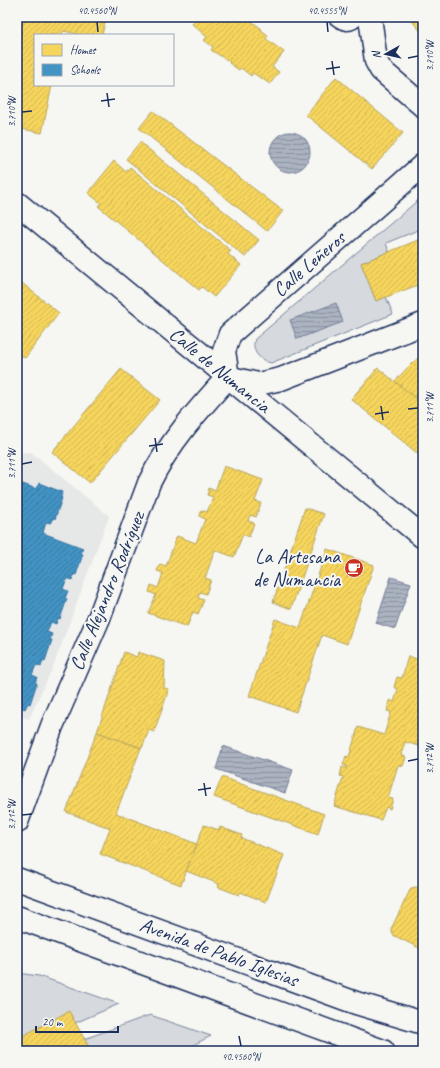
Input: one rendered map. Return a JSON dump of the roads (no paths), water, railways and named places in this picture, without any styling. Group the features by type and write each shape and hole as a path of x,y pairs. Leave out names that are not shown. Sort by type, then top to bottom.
{"street":[{"path":"370,17 376,61 381,70 423,106"},
{"name":"Calle Leñeros","path":"228,377 224,351 230,334 423,165"},
{"name":"Calle de Numancia","path":"17,203 423,537"},
{"path":"228,377 258,384 281,379 423,324"},
{"name":"Calle Alejandro Rodríguez","path":"17,822 52,726 99,618 159,462 191,419 228,377"},
{"name":"Avenida de Pablo Iglesias","path":"17,879 356,1002 423,1022"},
{"name":"Avenida de Pablo Iglesias","path":"17,917 382,1051"}],"lane":[{"path":"335,17 344,23 349,23 358,17"}],"place":[{"name":"La Artesana de Numancia","path":"354,568"}]}
